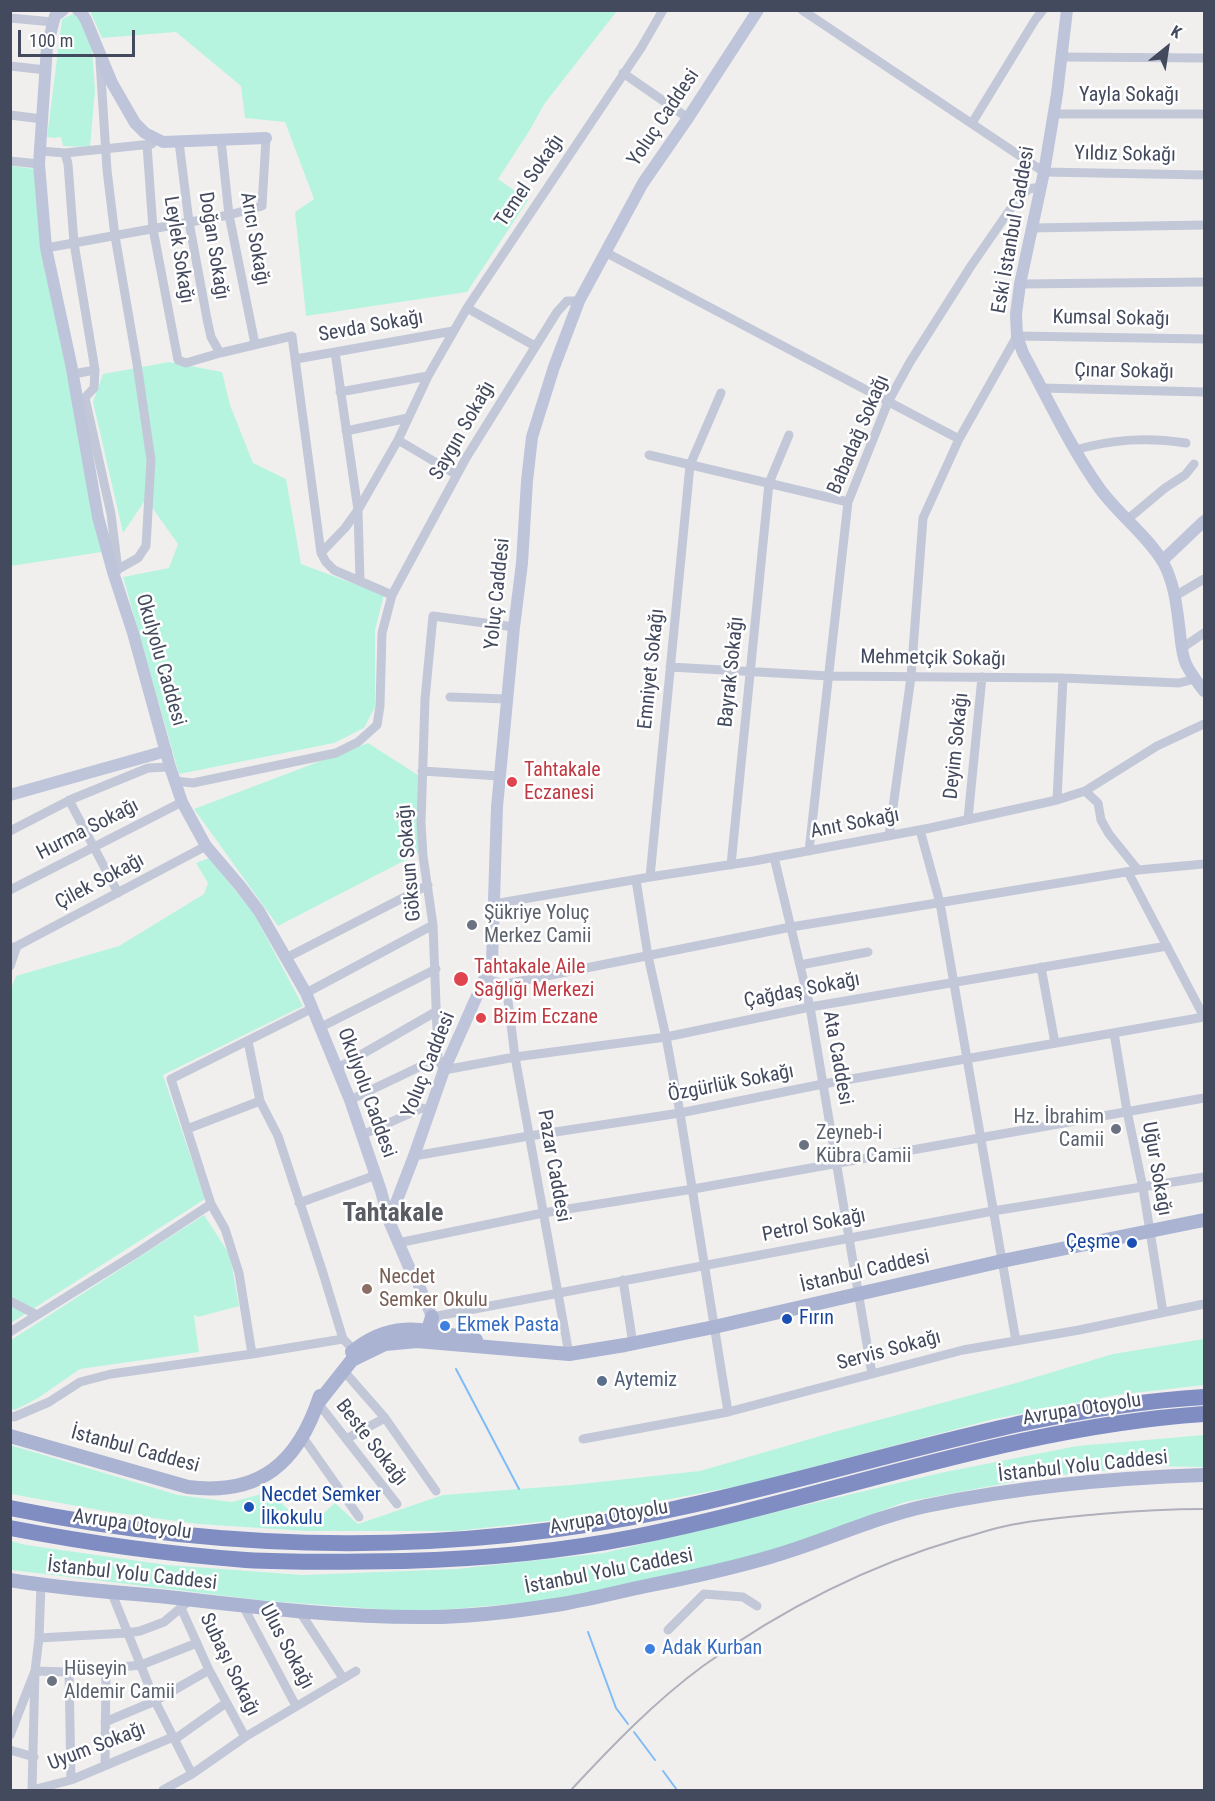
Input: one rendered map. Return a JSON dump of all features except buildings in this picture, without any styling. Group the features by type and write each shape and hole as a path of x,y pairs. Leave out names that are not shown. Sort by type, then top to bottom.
{"highway":[{"name":"Avrupa Otoyolu","path":"10,1508 138,1530 263,1542 391,1544 507,1536 580,1527 672,1510 1025,1423 1141,1403 1204,1398"},
{"name":"Avrupa Otoyolu","path":"10,1528 96,1543 247,1560 349,1562 493,1557 634,1537 1032,1438 1204,1414"}],"main road":[{"name":"İstanbul Caddesi","path":"10,1436 188,1487 210,1490 233,1488 255,1482 275,1470 291,1452 302,1436 324,1385 345,1358 385,1344 417,1341 569,1354 633,1344 714,1327 1002,1261 1204,1220"},
{"name":"İstanbul Caddesi","path":"318,1403 352,1360 361,1344 381,1334 404,1328 433,1326 534,1351"},
{"path":"395,1344 405,1338 422,1336 433,1326 438,1338 458,1346"},
{"name":"İstanbul Yolu Caddesi","path":"11,1582 111,1591 186,1604 243,1606 368,1617 432,1617 494,1613 564,1604 700,1575 772,1557 876,1519 927,1506 1077,1483 1143,1477 1204,1475"}],"street":[{"name":"Okulyolu Caddesi","path":"63,10 55,16 47,47 39,157 46,248 73,374 82,401 98,517 116,571 170,768 182,802 206,846 259,911 306,993 350,1100 389,1221 412,1274 411,1283 433,1326"},
{"path":"78,10 86,20 112,83 135,123 145,133 163,142"},
{"name":"Temel Sokağı","path":"321,553 345,528 358,510 398,440 428,376 467,308 663,10"},
{"name":"Yoluç Caddesi","path":"389,1221 444,1070 492,962 499,776 522,562 532,437 554,367 579,301 643,183 758,10"},
{"path":"802,10 1044,172"},
{"path":"972,123 1043,10"},
{"name":"Eski İstanbul Caddesi","path":"1066,10 1044,172 1020,284 1016,314 1017,336 1023,353 1075,450 1102,492 1149,542 1162,561 1175,596 1185,663 1204,691"},
{"path":"10,18 53,22"},
{"path":"100,56 115,236 151,460 146,546 138,558 116,571"},
{"path":"1061,57 1204,58"},
{"path":"10,66 46,70"},
{"path":"623,73 688,118"},
{"name":"Yayla Sokağı","path":"1053,114 1204,114"},
{"path":"10,115 42,119"},
{"path":"10,161 163,142 266,138 262,206 229,215 46,248"},
{"name":"Arıcı Sokağı","path":"222,140 229,215 255,344"},
{"name":"Doğan Sokağı","path":"179,142 189,222 207,319 211,337 220,353"},
{"name":"Leylek Sokağı","path":"147,145 153,229 178,360 186,363 220,353"},
{"path":"65,153 68,164 74,243 95,370 94,388 82,401"},
{"name":"Yıldız Sokağı","path":"1044,172 1204,175"},
{"name":"Babadağ Sokağı","path":"809,851 848,502 888,402 910,362 971,266 1018,198 1029,189 1040,187"},
{"path":"1032,228 1204,225"},
{"path":"605,252 959,439"},
{"path":"1020,284 1204,282"},
{"name":"Saygın Sokağı","path":"175,781 192,783 336,753 358,742 377,726 380,706 382,633 392,595 457,475 556,312 567,301 579,301"},
{"path":"467,308 535,346"},
{"name":"Sevda Sokağı","path":"296,359 453,331"},
{"path":"220,353 292,336 321,553 334,570 392,595"},
{"path":"889,836 911,677 923,518 959,439 1017,336"},
{"name":"Kumsal Sokağı","path":"1017,336 1204,339"},
{"path":"335,352 358,510 360,581"},
{"path":"73,374 95,370"},
{"path":"340,392 428,376"},
{"name":"Çınar Sokağı","path":"1042,388 1204,392"},
{"name":"Emniyet Sokağı","path":"650,877 690,465 721,393"},
{"path":"346,431 408,418"},
{"name":"Bayrak Sokağı","path":"731,865 769,483 789,435"},
{"path":"1075,450 1113,441 1159,439 1186,443"},
{"path":"398,440 457,475"},
{"path":"649,455 848,502"},
{"path":"1128,519 1165,488 1185,475 1194,464"},
{"path":"1162,561 1204,521"},
{"path":"1175,596 1204,579"},
{"name":"Göksun Sokağı","path":"444,1070 438,1058 433,925 423,856 421,823 425,699 433,616 514,627"},
{"path":"1182,648 1204,633"},
{"name":"Mehmetçik Sokağı","path":"670,668 829,676 1062,678 1179,684 1195,679"},
{"name":"Deyim Sokağı","path":"968,819 982,677"},
{"path":"1057,800 1062,678"},
{"path":"450,697 507,699"},
{"name":"Anıt Sokağı","path":"494,904 809,851 1057,800 1085,791 1157,746 1204,724"},
{"path":"10,795 166,751"},
{"path":"10,831 69,800 148,768 170,768"},
{"path":"422,771 499,776"},
{"path":"1085,791 1098,803 1101,820 1133,871 1167,946 1204,1017"},
{"path":"69,800 118,893"},
{"name":"Hurma Sokağı","path":"10,890 182,802"},
{"path":"920,830 940,903 1016,1341"},
{"name":"Çilek Sokağı","path":"14,947 206,846"},
{"name":"Ata Caddesi","path":"774,857 810,1006 872,1374"},
{"path":"486,979 506,984 791,927 1133,871 1204,864"},
{"path":"636,880 648,956 680,1113 728,1412"},
{"path":"286,958 428,885"},
{"path":"306,993 433,925"},
{"name":"Çağdaş Sokağı","path":"444,1070 515,1057 666,1037 810,1006 1167,946"},
{"path":"10,966 14,947"},
{"path":"800,965 868,952"},
{"path":"1041,967 1055,1043"},
{"path":"321,1027 436,969"},
{"name":"Pazar Caddesi","path":"506,984 515,1057 569,1354"},
{"path":"252,1354 239,1273 225,1229 211,1203 171,1079 313,1008"},
{"path":"338,1068 436,1011"},
{"name":"Özgürlük Sokağı","path":"414,1156 680,1113 823,1084 1204,1017"},
{"name":"Uğur Sokağı","path":"1114,1033 1163,1312"},
{"path":"248,1041 260,1101 278,1136 343,1339 357,1353"},
{"path":"350,1100 438,1058"},
{"path":"398,1243 543,1213 693,1189 1204,1098"},
{"path":"187,1129 260,1101"},
{"path":"362,1135 422,1108 430,1110"},
{"path":"299,1203 376,1175"},
{"name":"Petrol Sokağı","path":"433,1326 558,1292 993,1211 1204,1177"},
{"path":"10,1332 135,1254 211,1203"},
{"path":"623,1281 633,1344"},
{"path":"10,1301 37,1315"},
{"name":"Servis Sokağı","path":"583,1439 728,1412 963,1350 1204,1304"},
{"path":"10,1416 14,1417 50,1402 80,1382 111,1374 343,1339"},
{"path":"343,1370 385,1418 436,1491"},
{"name":"Beste Sokağı","path":"318,1403 397,1504"},
{"path":"346,1439 385,1418"},
{"path":"302,1436 359,1518"},
{"path":"700,1575 704,1593"},
{"path":"32,1790 40,1585"},
{"path":"111,1591 155,1701 192,1774"},
{"path":"704,1593 742,1597 757,1606"},
{"path":"668,1630 704,1593"},
{"path":"39,1638 127,1633 140,1630 164,1622 186,1604"},
{"name":"Subaşı Sokağı","path":"186,1604 197,1643 245,1737"},
{"name":"Ulus Sokağı","path":"243,1606 296,1706"},
{"path":"300,1612 343,1678"},
{"path":"35,1671 69,1672 141,1665 197,1643"},
{"path":"105,1765 106,1669"},
{"path":"105,1722 155,1701 209,1670"},
{"path":"10,1735 35,1671"},
{"path":"163,1791 245,1737 356,1671"},
{"path":"69,1672 71,1780"},
{"name":"Uyum Sokağı","path":"32,1790 71,1780 174,1738 226,1703"},
{"path":"10,1750 34,1757"}],"green space":[{"path":"90,11 617,11 545,103 498,179 528,200 467,292 306,316 295,212 314,199 285,122 245,118 241,86 176,32 102,38"},
{"path":"73,14 79,16 92,49 95,91 90,147 63,146 61,137 47,137 62,19"},
{"path":"11,166 35,169 42,247 102,552 11,566"},
{"path":"169,362 222,372 230,405 253,463 286,479 301,564 384,595 375,630 375,707 364,728 334,743 179,774 123,577 169,568 178,544 146,499 123,533 93,402 103,374"},
{"path":"368,743 418,775 419,853 278,926 194,809"},
{"path":"209,858 254,914 303,1006 163,1075 205,1199 11,1323 10,991 16,976 119,946 204,894 208,883 196,863"},
{"path":"204,1215 230,1255 239,1306 198,1317 194,1315 199,1352 80,1369 38,1398 15,1410 11,1409 11,1340"},
{"path":"1204,1339 1204,1385 1116,1395 994,1419 749,1484 565,1519 456,1531 307,1531 198,1524 110,1512 11,1494 10,1445 178,1495 232,1502 269,1492 308,1527 335,1503 358,1524 443,1495 571,1485 700,1471 1113,1354"},
{"path":"1204,1435 1204,1467 1153,1466 1040,1477 905,1502 775,1551 686,1573 546,1601 418,1612 268,1601 11,1570 11,1541 167,1565 303,1575 456,1569 604,1553 940,1473 1077,1446"}],"waterway":[{"path":"456,1369 519,1489"},
{"path":"588,1632 616,1708 628,1724"},
{"path":"634,1732 655,1760"},
{"path":"663,1771 677,1790"}],"railway":[{"path":"571,1790 651,1709 703,1666 795,1608 860,1575 927,1549 989,1530 1018,1524 1053,1518 1113,1513 1204,1509"}],"place":[{"name":"Tahtakale Eczanesi","path":"512,782"},
{"name":"Şükriye Yoluç Merkez Camii","path":"472,925"},
{"name":"Tahtakale Aile Sağlığı Merkezi","path":"461,979"},
{"name":"Bizim Eczane","path":"481,1018"},
{"name":"Hz. İbrahim Camii","path":"1116,1129"},
{"name":"Zeyneb-i Kübra Camii","path":"804,1145"},
{"name":"Çeşme","path":"1132,1243"},
{"name":"Necdet Semker Okulu","path":"367,1289"},
{"name":"Fırın","path":"787,1319"},
{"name":"Ekmek Pasta","path":"445,1326"},
{"name":"Aytemiz","path":"602,1381"},
{"name":"Necdet Semker İlkokulu","path":"249,1507"},
{"name":"Adak Kurban","path":"650,1649"},
{"name":"Hüseyin Aldemir Camii","path":"52,1681"}],"district":[{"name":"Tahtakale","path":"393,1214"}]}
